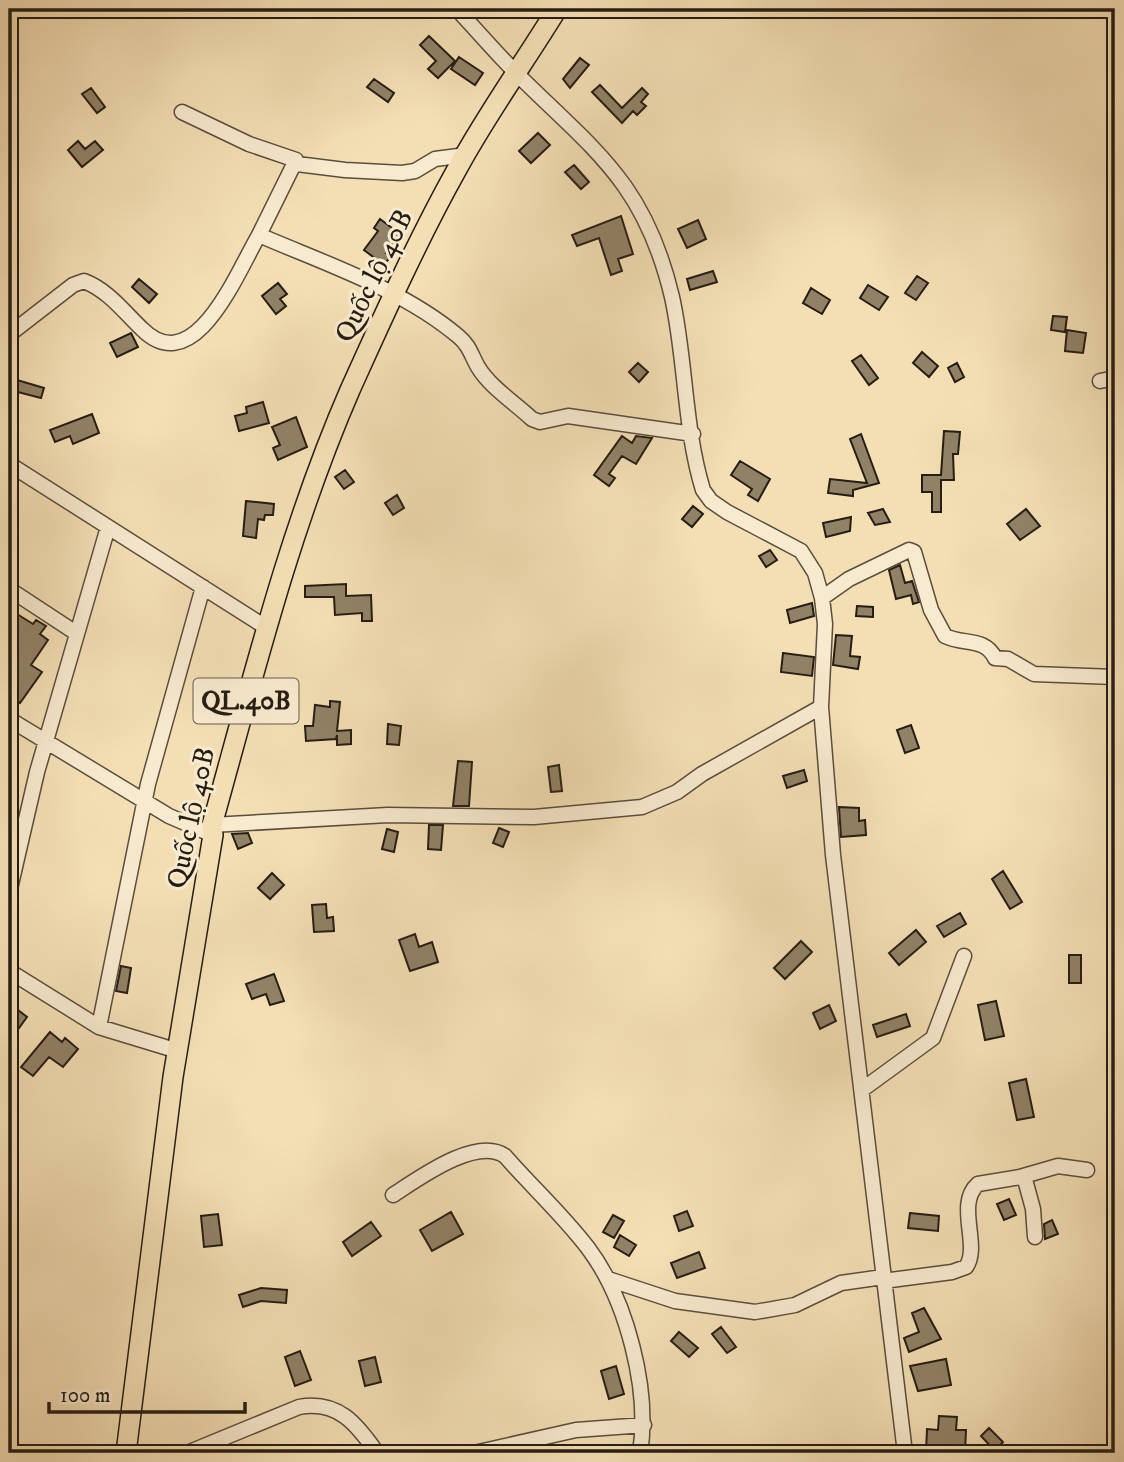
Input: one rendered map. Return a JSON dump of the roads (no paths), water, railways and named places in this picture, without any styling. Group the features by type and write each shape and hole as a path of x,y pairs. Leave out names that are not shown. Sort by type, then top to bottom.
{"highway":[{"name":"Quốc lộ 40B","path":"126,1453 178,1051 213,830 267,628 309,492 350,391 466,155 557,9"}],"street":[{"path":"457,9 517,74 604,157 639,207 671,294 698,474 703,490 711,501 744,522 801,551 815,573 825,624 821,707 833,855 905,1453"},
{"path":"11,333 73,285 84,281 115,300 150,335 172,344 186,341 210,318 297,164 295,158 249,144 182,112"},
{"path":"297,164 402,173 415,171 435,159 466,155"},
{"path":"259,235 395,295 457,334 470,347 478,367 492,384 532,419 540,422 568,416 693,434"},
{"path":"1100,381 1115,378"},
{"path":"9,464 267,628"},
{"path":"9,893 13,850 108,527"},
{"path":"822,598 849,579 909,550 914,552 931,610 944,636 978,642 992,651 995,658 1007,659 1034,674 1115,677"},
{"path":"99,1027 145,802 186,638 203,587"},
{"path":"9,589 76,632"},
{"path":"9,719 145,802 213,830 388,815 534,817 642,807 677,792 702,774 821,707"},
{"path":"863,1089 933,1038 964,956"},
{"path":"9,971 99,1027 178,1051"},
{"path":"393,1195 428,1172 460,1157 481,1151 500,1152 588,1248 608,1279 624,1323 637,1372 644,1425 640,1453"},
{"path":"608,1279 691,1305 755,1312 794,1305 841,1283 952,1272 966,1267 970,1262 969,1210 973,1188 978,1184 1024,1176 1058,1166 1087,1170"},
{"path":"1024,1176 1033,1209 1035,1237"},
{"path":"187,1453 299,1407 313,1404 325,1405 344,1414 377,1453"},
{"path":"474,1453 576,1430 644,1425"}]}
